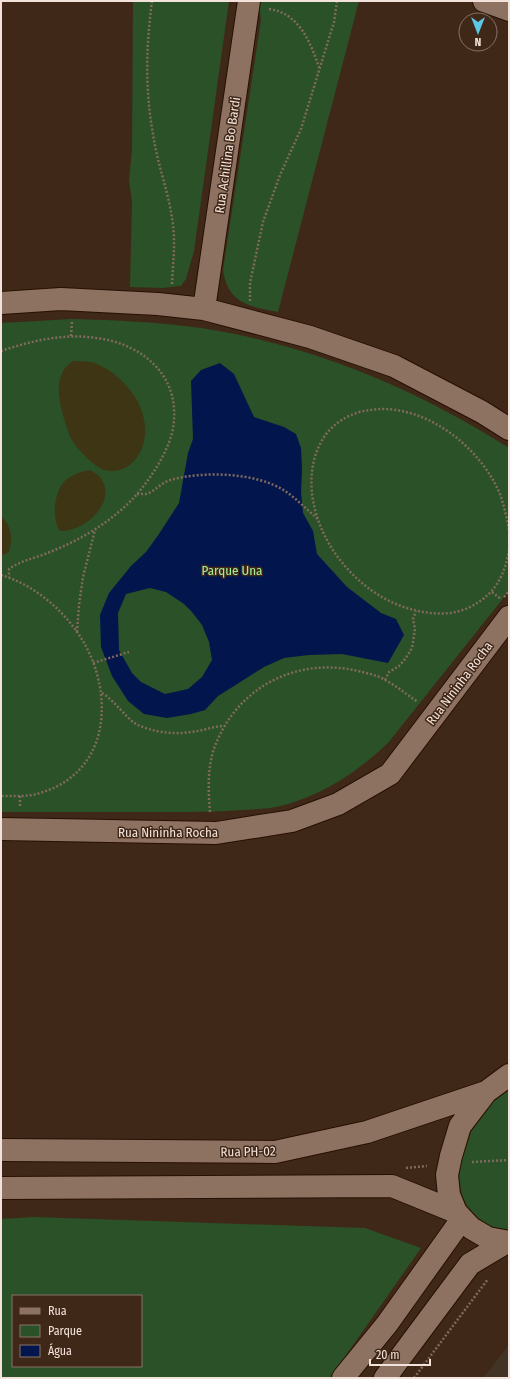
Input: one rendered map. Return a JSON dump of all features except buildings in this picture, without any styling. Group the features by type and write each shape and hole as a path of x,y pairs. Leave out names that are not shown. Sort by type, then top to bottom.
{"street":[{"path":"484,1 509,10"},
{"name":"Rua Achillina Bo Bardi","path":"204,309 249,4"},
{"path":"1,303 61,299 171,305 204,309 310,337 394,366 482,412 509,429"},
{"name":"Rua Nininha Rocha","path":"1,829 216,833 292,821 338,804 390,774 503,607"},
{"path":"508,1242 488,1238 471,1228 459,1215 449,1195 447,1175 460,1126 486,1092 509,1075"},
{"name":"Rua PH-02","path":"1,1150 275,1152 367,1132 486,1092"},
{"path":"1,1188 392,1186 459,1215"},
{"path":"343,1378 387,1324 459,1215"},
{"path":"385,1378 470,1264 508,1242"}],"path":[{"path":"152,1 148,27 147,87 153,135 174,230 171,305"},
{"path":"251,321 250,283 263,222 280,175 302,129 334,22 337,1"},
{"path":"249,4 274,10 288,16 296,22 311,43 320,70"},
{"path":"71,336 72,318"},
{"path":"1,351 18,345 45,339 71,336 96,338 124,345 137,351 153,362 165,377 172,394 174,412 172,433 164,453 153,474 137,494 118,512 95,529 44,555 18,563 9,569 8,577"},
{"path":"509,530 506,512 499,493 490,476 478,459 464,444 448,431 431,421 413,414 395,410 373,409 362,411 347,416 334,425 324,436 317,450 312,466 311,483 313,502 318,520 326,538 336,555 360,580 381,596 399,606 434,614 459,611 480,602 492,592 500,579 506,564 509,550"},
{"path":"137,494 147,494 169,480 212,474 241,476 270,483 287,492 318,520"},
{"path":"77,632 83,577 95,529"},
{"path":"1,575 28,587 46,600 63,615 77,632 89,652 97,672 102,692 103,713 100,732 94,750 85,765 72,778 56,788 39,794 1,796"},
{"path":"503,607 509,591"},
{"path":"492,592 503,607"},
{"path":"385,680 389,672 399,666 412,648 415,629 413,619 416,611"},
{"path":"93,663 129,652"},
{"path":"217,812 210,812 208,777 211,759 217,742 235,711 247,698 257,690 278,678 296,671 314,668 332,667 351,669 385,680 420,703"},
{"path":"102,692 135,723 149,729 178,733 225,726"},
{"path":"20,796 20,812"},
{"path":"414,1378 490,1277"}],"shaded area":[{"path":"509,1345 509,1378 483,1378"}],"green space":[{"path":"133,1 229,1 194,251 186,279 181,286 162,288 130,287 132,202 129,180 132,149"},
{"path":"260,1 359,1 278,312 249,305 235,297 226,281 223,270 261,20 259,5"},
{"name":"Parque Una","path":"72,319 169,324 201,328 283,345 361,372 400,388 437,406 509,448 509,591 388,743 342,780 303,799 277,807 259,809 197,812 1,812 1,323"},
{"path":"509,1090 508,1230 493,1227 478,1218 467,1206 461,1192 459,1175 462,1159 471,1132 494,1101"},
{"path":"33,1217 365,1228 421,1248 330,1378 1,1378 1,1219"}],"sand":[{"path":"73,361 91,362 108,370 127,387 141,408 145,433 143,445 136,458 125,468 112,471 100,468 83,454 70,437 61,406 59,389 62,373"},
{"path":"90,470 99,476 105,487 105,496 102,505 96,514 88,521 69,530 60,531 55,519 55,504 59,490 70,477"},
{"path":"1,516 5,520 11,533 11,542 9,552 1,556"}],"water":[{"path":"220,363 234,374 254,417 284,427 296,434 301,448 301,492 303,513 313,531 317,554 347,587 381,613 396,619 404,635 388,663 342,654 309,655 284,658 264,667 218,696 205,710 167,718 144,714 128,701 112,676 101,647 100,615 109,593 131,566 146,552 179,503 188,453 193,439 191,381 201,370","holes":["150,588 166,592 184,604 202,625 209,642 212,660 202,677 188,689 165,694 141,682 132,673 119,650 118,613 126,594"]}]}
